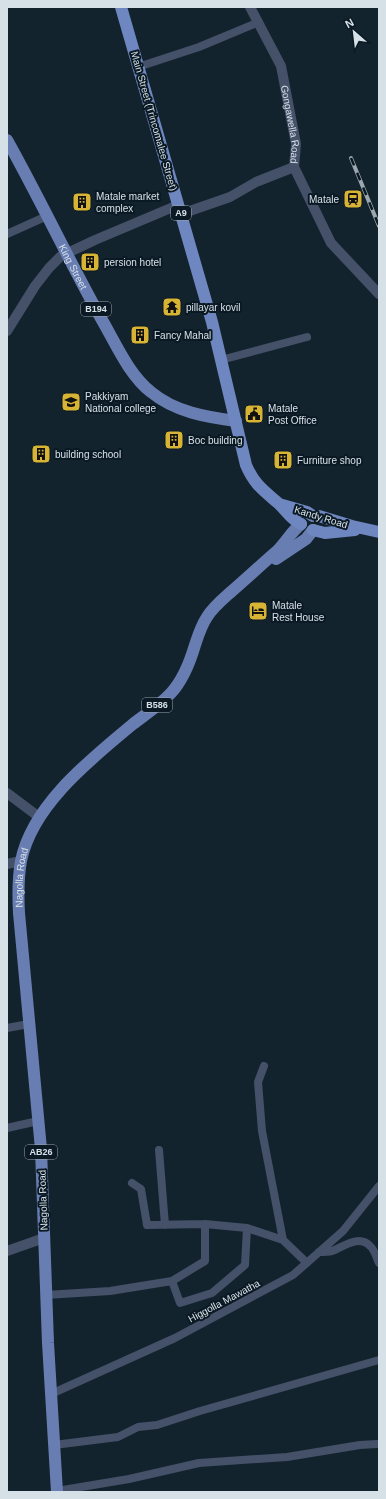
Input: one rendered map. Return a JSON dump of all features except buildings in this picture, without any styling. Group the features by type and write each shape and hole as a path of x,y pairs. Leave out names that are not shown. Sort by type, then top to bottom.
{"highway":[{"name":"Main Street (Trincomalee Street)","path":"121,7 212,322 236,421"},
{"name":"Kandy Road","path":"236,421 249,473 258,486 278,503 296,522 301,524"},
{"name":"Kandy Road","path":"278,503 307,512 312,516 319,516 379,532"},
{"path":"309,515 316,519 317,523 313,530 304,529 301,524 305,517 309,515"},
{"name":"Kandy Road","path":"313,530 325,533 365,529"}],"main road":[{"name":"King Street","path":"7,140 66,253 126,362 142,384 167,403 186,411 200,416 236,421"},
{"name":"B586","path":"39,817 48,804 75,776 105,748 170,693 182,678 190,662 206,617 218,603 282,545 293,531 301,524"},
{"name":"B586","path":"249,575 302,542 313,530"},
{"name":"Nagolla Road","path":"39,817 26,842 21,861 19,877 19,912 41,1149 46,1295 57,1492"}],"street":[{"name":"Gongawella Road","path":"250,7 281,66 296,144 294,167 332,243 379,294"},
{"path":"138,67 199,47 259,22"},
{"path":"7,331 41,278 55,261 66,253 180,210 230,197 256,182 294,167"},
{"path":"7,234 48,216"},
{"path":"221,360 307,337"},
{"path":"7,793 39,817"},
{"path":"7,864 21,861"},
{"path":"7,1028 29,1024"},
{"path":"264,1066 258,1082 262,1131 283,1240"},
{"path":"7,1128 38,1121"},
{"path":"159,1150 165,1225"},
{"path":"132,1183 141,1189 147,1225 205,1224 247,1228 283,1240 307,1263"},
{"name":"Higgolla Mawatha","path":"51,1394 175,1338 293,1275 344,1231 379,1187"},
{"path":"46,1295 110,1291 172,1281 205,1261 205,1224"},
{"path":"172,1281 180,1303 212,1292 245,1265 247,1228"},
{"path":"7,1251 44,1238"},
{"path":"319,1252 330,1252 349,1243 362,1241 367,1242 372,1247 379,1263"},
{"path":"54,1445 118,1437 138,1427 156,1425 379,1360"},
{"path":"57,1492 129,1479 199,1463 287,1457 360,1445 377,1444"}],"railway":[{"path":"351,158 379,226"}],"place":[{"name":"Matale","path":"353,199"},
{"name":"Matale market complex","path":"82,202"},
{"name":"persion hotel","path":"90,262"},
{"name":"pillayar kovil","path":"172,307"},
{"name":"Fancy Mahal","path":"140,335"},
{"name":"Pakkiyam National college","path":"71,402"},
{"name":"Matale Post Office","path":"254,414"},
{"name":"Boc building","path":"174,440"},
{"name":"building school","path":"41,454"},
{"name":"Furniture shop","path":"283,460"},
{"name":"Matale Rest House","path":"258,611"}]}
